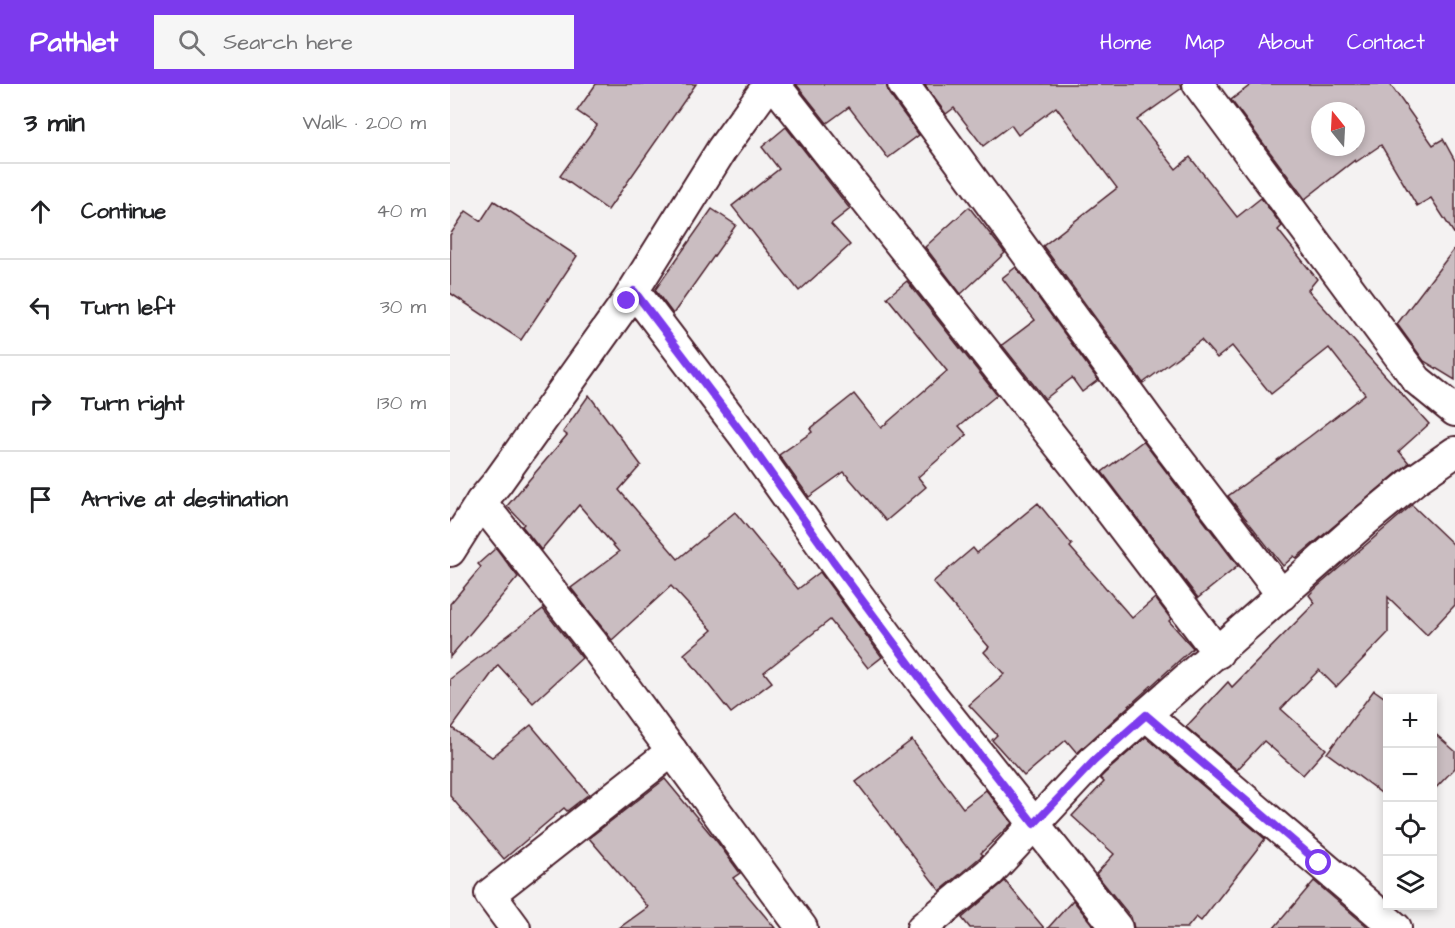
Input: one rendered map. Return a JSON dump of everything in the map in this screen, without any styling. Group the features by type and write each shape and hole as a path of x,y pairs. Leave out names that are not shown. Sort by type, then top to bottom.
{"street":[{"path":"450,551 481,502 634,291 722,149 769,84"},
{"path":"774,84 1099,496 1218,653"},
{"path":"903,84 1155,429 1282,595"},
{"path":"1198,84 1417,380 1455,411"},
{"path":"634,291 745,437 840,571 926,686 1117,928"},
{"path":"922,928 990,872 1094,761 1399,493 1455,452"},
{"path":"481,502 591,641 802,928"},
{"path":"1146,715 1396,928"},
{"path":"515,928 490,894 672,751"}],"building":[{"path":"596,84 696,84 608,210 560,176 597,125 577,111"},
{"path":"796,84 886,84 889,94 919,135 888,158 849,107 827,123"},
{"path":"924,84 1181,84 1182,88 1137,120 1176,169 1190,157 1237,217 1261,198 1282,226 1278,230 1317,279 1308,290 1429,424 1399,451 1409,463 1296,558 1294,556 1283,566 1228,496 1365,394 1329,348 1271,394 1232,346 1217,358 1201,340 1143,383 1043,246 1117,188 1056,107 1018,135 1011,125 983,146 954,108 946,114"},
{"path":"1252,84 1390,84 1433,145 1443,139 1455,161 1455,235 1431,198 1417,206 1381,145 1365,156 1365,102 1311,102 1311,156 1365,156 1356,162 1355,160 1305,199 1231,100"},
{"path":"786,127 850,209 831,224 850,245 799,291 732,206 779,169 762,147"},
{"path":"494,201 577,256 521,340 450,293 450,235 466,211 481,221"},
{"path":"969,207 1005,253 961,294 925,247"},
{"path":"712,209 736,225 673,314 655,290"},
{"path":"1455,248 1455,380 1424,361 1397,324"},
{"path":"1016,267 1098,380 1082,392 1072,378 1045,399 1002,345 1035,320 1002,278"},
{"path":"907,281 997,395 959,426 967,435 918,477 926,487 886,521 844,472 809,497 779,455 812,432 810,429 854,394 881,428 947,371 887,297"},
{"path":"589,395 641,465 619,490 678,559 735,512 798,589 820,572 882,657 868,668 830,620 764,672 772,682 731,713 684,654 712,630 671,586 612,640 571,588 619,552 579,505 541,550 522,526 524,524 507,506 567,435 563,432"},
{"path":"1143,441 1238,566 1198,598 1102,472"},
{"path":"1038,503 1072,545 1070,547 1132,618 1155,598 1171,619 1169,621 1193,648 1077,753 1066,740 1024,776 992,740 997,735 969,705 1004,674 984,652 989,647 933,582 973,548 977,553"},
{"path":"1412,505 1455,546 1455,605 1427,635 1388,597 1388,633 1336,687 1319,670 1281,709 1326,749 1303,775 1264,741 1237,770 1186,727 1228,682 1232,687 1315,603 1309,595 1317,587"},
{"path":"496,548 518,577 450,657 450,604 481,567 478,564"},
{"path":"543,609 582,658 533,703 498,665 452,728 492,757 531,725 589,794 567,811 564,808 504,859 450,796 450,679"},
{"path":"1374,690 1383,696 1383,794 1327,753"},
{"path":"1437,735 1455,751 1455,768 1437,787"},
{"path":"1146,737 1265,839 1201,921 1196,917 1187,928 1134,928 1131,917 1096,874 1114,854 1072,816 1104,782 1100,778"},
{"path":"912,740 963,808 986,790 1012,823 981,853 983,855 940,891 856,782"},
{"path":"665,779 718,843 740,873 733,878 775,928 619,928 648,907 589,838"},
{"path":"1005,881 1044,928 970,928 962,918"},
{"path":"1314,881 1369,928 1274,928"},
{"path":"1073,900 1095,928 1048,928"}],"route":[{"path":"627,301 634,291 745,437 926,686 1034,824 1094,761 1146,715 1319,863"}]}
